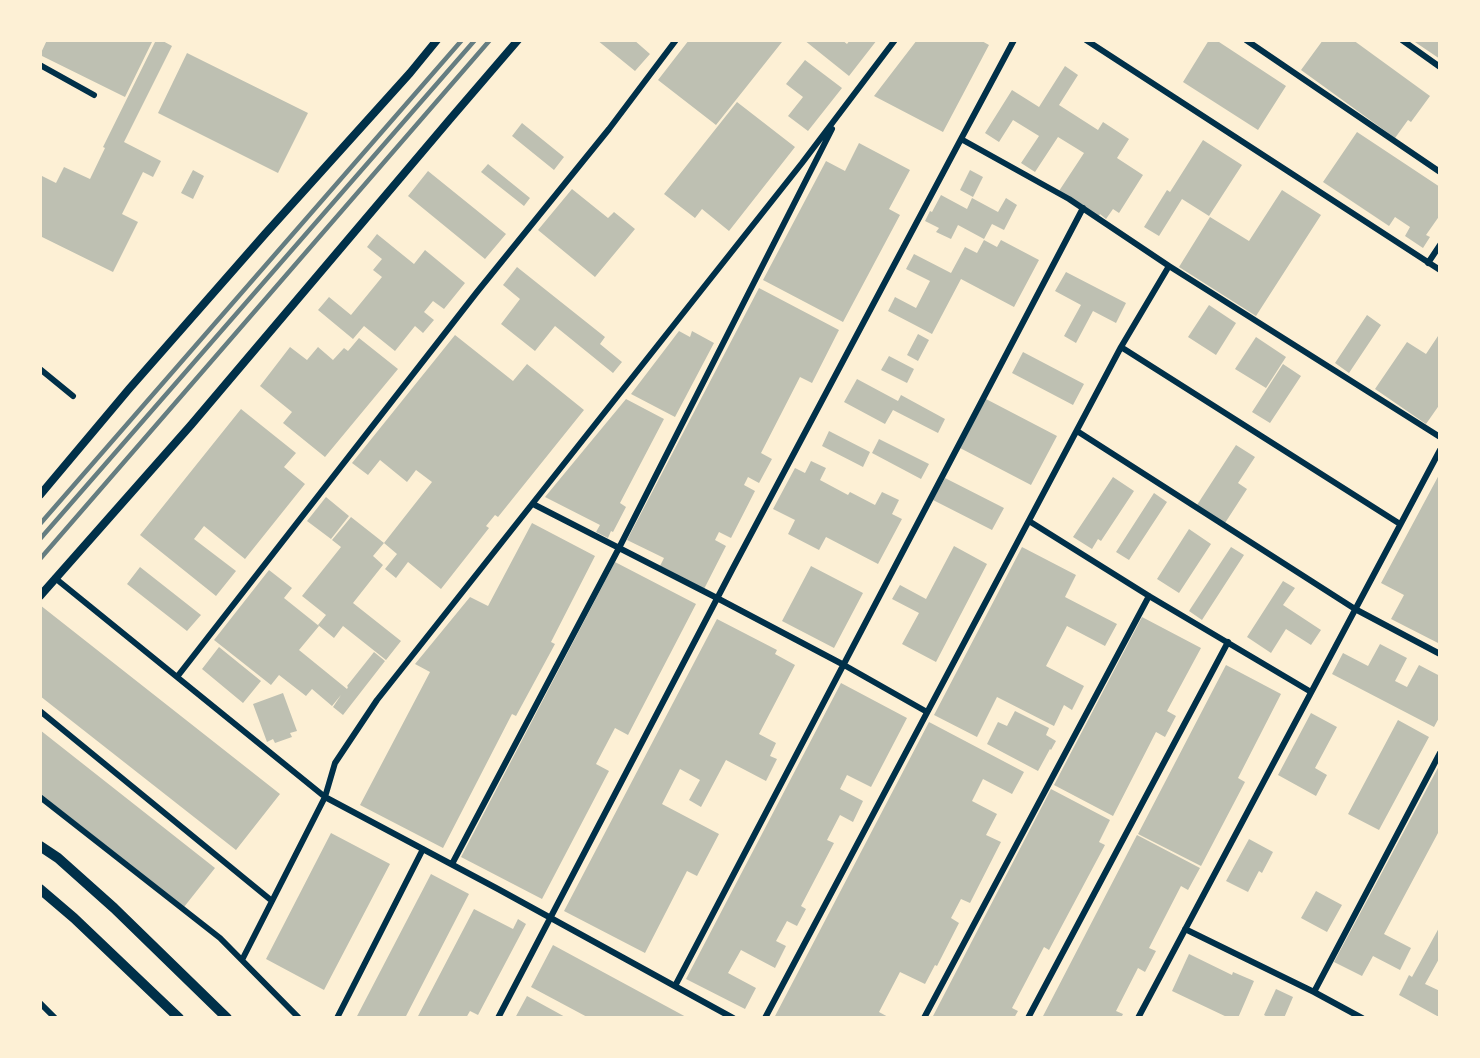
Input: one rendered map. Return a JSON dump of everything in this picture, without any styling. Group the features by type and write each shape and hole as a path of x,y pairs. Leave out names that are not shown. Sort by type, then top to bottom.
{"highway":[{"path":"40,846 58,858 114,908 227,1017"},
{"path":"40,889 179,1017"}],"street":[{"path":"40,495 136,380 437,40"},
{"path":"40,596 191,425 518,40"},
{"path":"177,677 477,292 609,129 676,40"},
{"path":"242,960 325,797 335,764 377,700 896,40"},
{"path":"498,1017 717,598 1014,40"},
{"path":"1086,40 1440,270"},
{"path":"1246,40 1440,172"},
{"path":"1402,40 1440,67"},
{"path":"40,65 94,95"},
{"path":"452,864 619,548 839,115"},
{"path":"961,139 1083,208 1169,266 1440,437"},
{"path":"675,986 1083,208"},
{"path":"1428,263 1440,245"},
{"path":"765,1017 1121,347 1169,266"},
{"path":"1121,347 1400,524"},
{"path":"40,369 73,396"},
{"path":"1077,432 1355,609 1440,654"},
{"path":"1138,1017 1440,450"},
{"path":"533,504 844,665 927,712"},
{"path":"1029,521 1149,596 1311,692"},
{"path":"55,578 325,797 732,1017"},
{"path":"924,1017 1149,596"},
{"path":"1028,1017 1228,642"},
{"path":"40,711 272,901"},
{"path":"1314,992 1440,753"},
{"path":"40,797 220,938 299,1017"},
{"path":"337,1017 423,849"},
{"path":"1185,929 1362,1017"},
{"path":"40,1003 55,1017"}],"building":[{"path":"47,40 153,40 125,97 40,55"},
{"path":"156,40 172,46 124,142 161,161 153,177 143,172 122,214 138,222 113,272 40,236 40,175 56,183 64,167 90,179 105,148 103,147"},
{"path":"597,40 634,40 650,54 635,71"},
{"path":"689,40 781,40 782,42 716,125 658,80"},
{"path":"804,40 842,40 847,44 850,40 877,40 849,76"},
{"path":"917,40 980,40 989,45 943,132 874,96"},
{"path":"1209,40 1216,40 1286,86 1258,130 1183,82"},
{"path":"1323,40 1353,40 1430,96 1411,122 1408,120 1395,138 1301,70"},
{"path":"1412,40 1440,40 1440,59"},
{"path":"187,53 308,113 278,173 158,113"},
{"path":"805,60 842,88 808,131 788,116 803,97 786,84"},
{"path":"1065,66 1078,75 1059,105 1098,130 1103,122 1129,139 1117,158 1143,175 1119,213 1113,209 1106,219 1059,191 1084,153 1058,137 1035,172 1021,163 1039,136 1013,120 999,142 985,133 1012,90 1039,107"},
{"path":"737,102 795,147 729,231 702,209 695,218 664,194"},
{"path":"522,123 564,157 554,170 512,136"},
{"path":"1357,132 1440,187 1440,215 1426,235 1430,237 1423,248 1405,236 1410,227 1395,217 1389,226 1323,182"},
{"path":"1203,140 1242,165 1209,216 1182,199 1159,236 1144,227 1167,190 1170,192"},
{"path":"859,143 910,170 889,209 900,215 843,322 763,280 826,161 845,171"},
{"path":"488,164 530,198 524,206 481,172"},
{"path":"193,170 204,176 193,199 181,193"},
{"path":"970,170 983,177 973,197 960,190"},
{"path":"428,171 506,234 485,259 408,196"},
{"path":"572,189 608,218 614,212 635,229 595,277 538,230"},
{"path":"1282,190 1321,215 1256,316 1179,267 1210,217 1249,241"},
{"path":"941,195 967,209 972,198 998,212 1006,198 1017,205 1004,230 992,224 984,239 958,225 951,239 936,232 939,228 925,221"},
{"path":"377,234 414,264 425,250 465,283 444,309 433,301 424,312 434,320 423,333 415,326 395,351 364,326 353,339 318,310 329,297 351,315 382,277 373,270 382,259 367,247"},
{"path":"984,240 997,247 1001,240 1039,260 1014,307 961,279 932,334 888,311 895,297 916,308 930,281 906,269 914,254 951,273 965,247 977,253"},
{"path":"517,267 605,337 600,344 622,362 613,373 555,326 535,351 501,324 520,299 503,285"},
{"path":"1066,272 1126,303 1116,323 1093,311 1076,343 1064,336 1081,305 1055,291"},
{"path":"759,288 839,330 812,383 800,377 761,453 772,459 759,483 748,477 744,485 755,491 731,538 719,532 715,540 726,546 704,589 660,566 664,558 627,540"},
{"path":"1209,305 1236,323 1216,355 1188,337"},
{"path":"1367,315 1381,325 1349,373 1335,363"},
{"path":"679,331 690,337 692,331 714,343 675,417 631,394"},
{"path":"1440,333 1440,404 1426,424 1375,389 1407,342 1426,354"},
{"path":"918,334 929,340 918,361 907,355"},
{"path":"455,335 513,381 527,364 584,410 498,517 495,515 486,526 489,528 441,589 408,562 396,578 385,569 397,554 384,543 432,482 416,470 407,482 380,460 368,475 352,463"},
{"path":"1256,337 1286,357 1266,388 1235,369"},
{"path":"359,338 398,369 325,457 283,423 292,412 260,386 290,347 307,360 318,347 333,360 344,348 348,351"},
{"path":"1023,352 1084,384 1073,405 1012,373"},
{"path":"889,356 914,369 907,383 881,370"},
{"path":"1283,364 1301,376 1270,423 1252,412"},
{"path":"857,379 898,401 901,395 945,419 938,433 893,410 885,424 844,402"},
{"path":"626,399 664,419 620,503 626,507 608,538 596,532 600,525 545,497"},
{"path":"986,399 1057,436 1031,485 960,448"},
{"path":"241,409 296,453 284,467 305,484 245,559 204,526 194,539 236,571 216,596 140,535"},
{"path":"829,431 870,452 863,467 822,446"},
{"path":"879,439 929,464 921,479 872,453"},
{"path":"1236,445 1255,457 1238,483 1247,489 1225,523 1197,505"},
{"path":"811,461 826,468 820,480 848,495 850,492 875,505 882,492 899,500 892,514 902,519 878,564 826,537 819,550 788,534 795,520 773,509 795,468 805,473"},
{"path":"1440,473 1440,644 1391,619 1404,595 1381,583"},
{"path":"1113,477 1134,491 1101,541 1098,539 1092,549 1073,537"},
{"path":"945,478 1004,508 992,530 933,500"},
{"path":"1154,493 1167,502 1129,560 1116,552"},
{"path":"326,497 349,516 331,539 307,521"},
{"path":"351,517 384,543 373,556 383,565 353,603 401,641 386,660 343,626 334,638 318,625 326,615 302,596 341,547 332,540"},
{"path":"532,523 595,556 551,642 555,644 516,716 512,714 443,848 360,805 430,672 415,664 470,597 488,606"},
{"path":"1189,529 1211,544 1179,593 1157,579"},
{"path":"954,546 987,564 936,662 902,644 919,613 892,599 900,585 926,599"},
{"path":"1022,547 1076,575 1065,597 1117,624 1105,646 1067,626 1046,666 1084,686 1072,710 1064,705 1054,726 997,697 977,737 934,715"},
{"path":"1231,547 1244,555 1202,620 1189,611"},
{"path":"615,562 696,604 628,735 615,728 596,764 609,771 542,899 461,857"},
{"path":"811,566 863,593 834,648 782,621"},
{"path":"140,567 201,615 187,631 127,584"},
{"path":"269,570 292,588 284,598 319,626 299,650 347,689 374,652 385,661 343,715 333,707 341,695 332,706 312,689 306,696 279,675 271,685 214,640"},
{"path":"1283,581 1295,588 1283,605 1321,630 1311,645 1286,629 1271,653 1247,637"},
{"path":"40,605 280,794 236,850 40,696"},
{"path":"1142,617 1201,648 1167,711 1176,716 1165,737 1156,732 1113,816 1054,785"},
{"path":"717,619 777,650 775,654 795,665 759,734 776,743 770,756 777,759 766,781 726,760 701,807 689,800 700,780 680,769 662,804 719,834 697,876 687,871 645,953 564,911"},
{"path":"1380,644 1407,658 1395,681 1407,687 1419,665 1440,676 1440,716 1434,727 1332,674 1343,653 1368,666"},
{"path":"219,647 261,681 243,703 202,669"},
{"path":"1226,665 1281,694 1238,778 1245,782 1201,866 1138,834"},
{"path":"841,683 907,718 871,787 847,775 840,789 863,801 853,822 840,815 827,840 834,843 801,906 806,909 797,926 787,921 776,941 786,946 775,968 741,950 728,973 756,988 745,1009 686,979"},
{"path":"283,693 297,731 290,733 292,737 275,743 273,739 267,742 253,704"},
{"path":"1015,711 1049,728 1046,735 1056,741 1038,771 987,744 998,722 1007,726"},
{"path":"1311,713 1337,727 1315,768 1327,775 1316,796 1278,775"},
{"path":"1398,720 1429,737 1379,830 1348,814"},
{"path":"929,722 1024,772 1012,794 983,779 972,801 997,814 986,835 1001,842 970,903 961,899 951,918 959,923 925,984 900,972 879,1012 890,1018 774,1018"},
{"path":"40,730 215,868 184,907 40,794"},
{"path":"1440,764 1440,834 1438,833 1384,934 1411,948 1400,970 1373,956 1362,976 1334,962"},
{"path":"1051,789 1110,820 1099,842 1105,845 1049,950 1044,947 1012,1008 1018,1011 1014,1018 932,1018"},
{"path":"331,833 390,864 324,990 266,959"},
{"path":"1137,835 1200,868 1188,890 1181,886 1149,948 1156,951 1145,972 1138,968 1116,1011 1123,1014 1121,1018 1042,1018"},
{"path":"1249,839 1273,852 1262,873 1259,871 1248,892 1226,881"},
{"path":"431,874 469,894 405,1018 356,1018"},
{"path":"1316,891 1342,905 1327,932 1301,918"},
{"path":"474,909 513,929 518,919 526,924 478,1015 470,1011 466,1018 417,1018"},
{"path":"1440,926 1440,957 1425,984 1440,991 1439,1017 1399,995 1409,975 1412,977"},
{"path":"553,945 688,1018 589,1018 531,987"},
{"path":"1189,954 1232,975 1233,972 1254,981 1238,1018 1229,1018 1172,991"},
{"path":"1276,989 1293,997 1284,1018 1269,1018 1264,1015"},
{"path":"527,996 567,1018 515,1018"}],"railway":[{"path":"40,524 462,40"},
{"path":"40,539 475,40"},
{"path":"40,559 490,40"}]}
